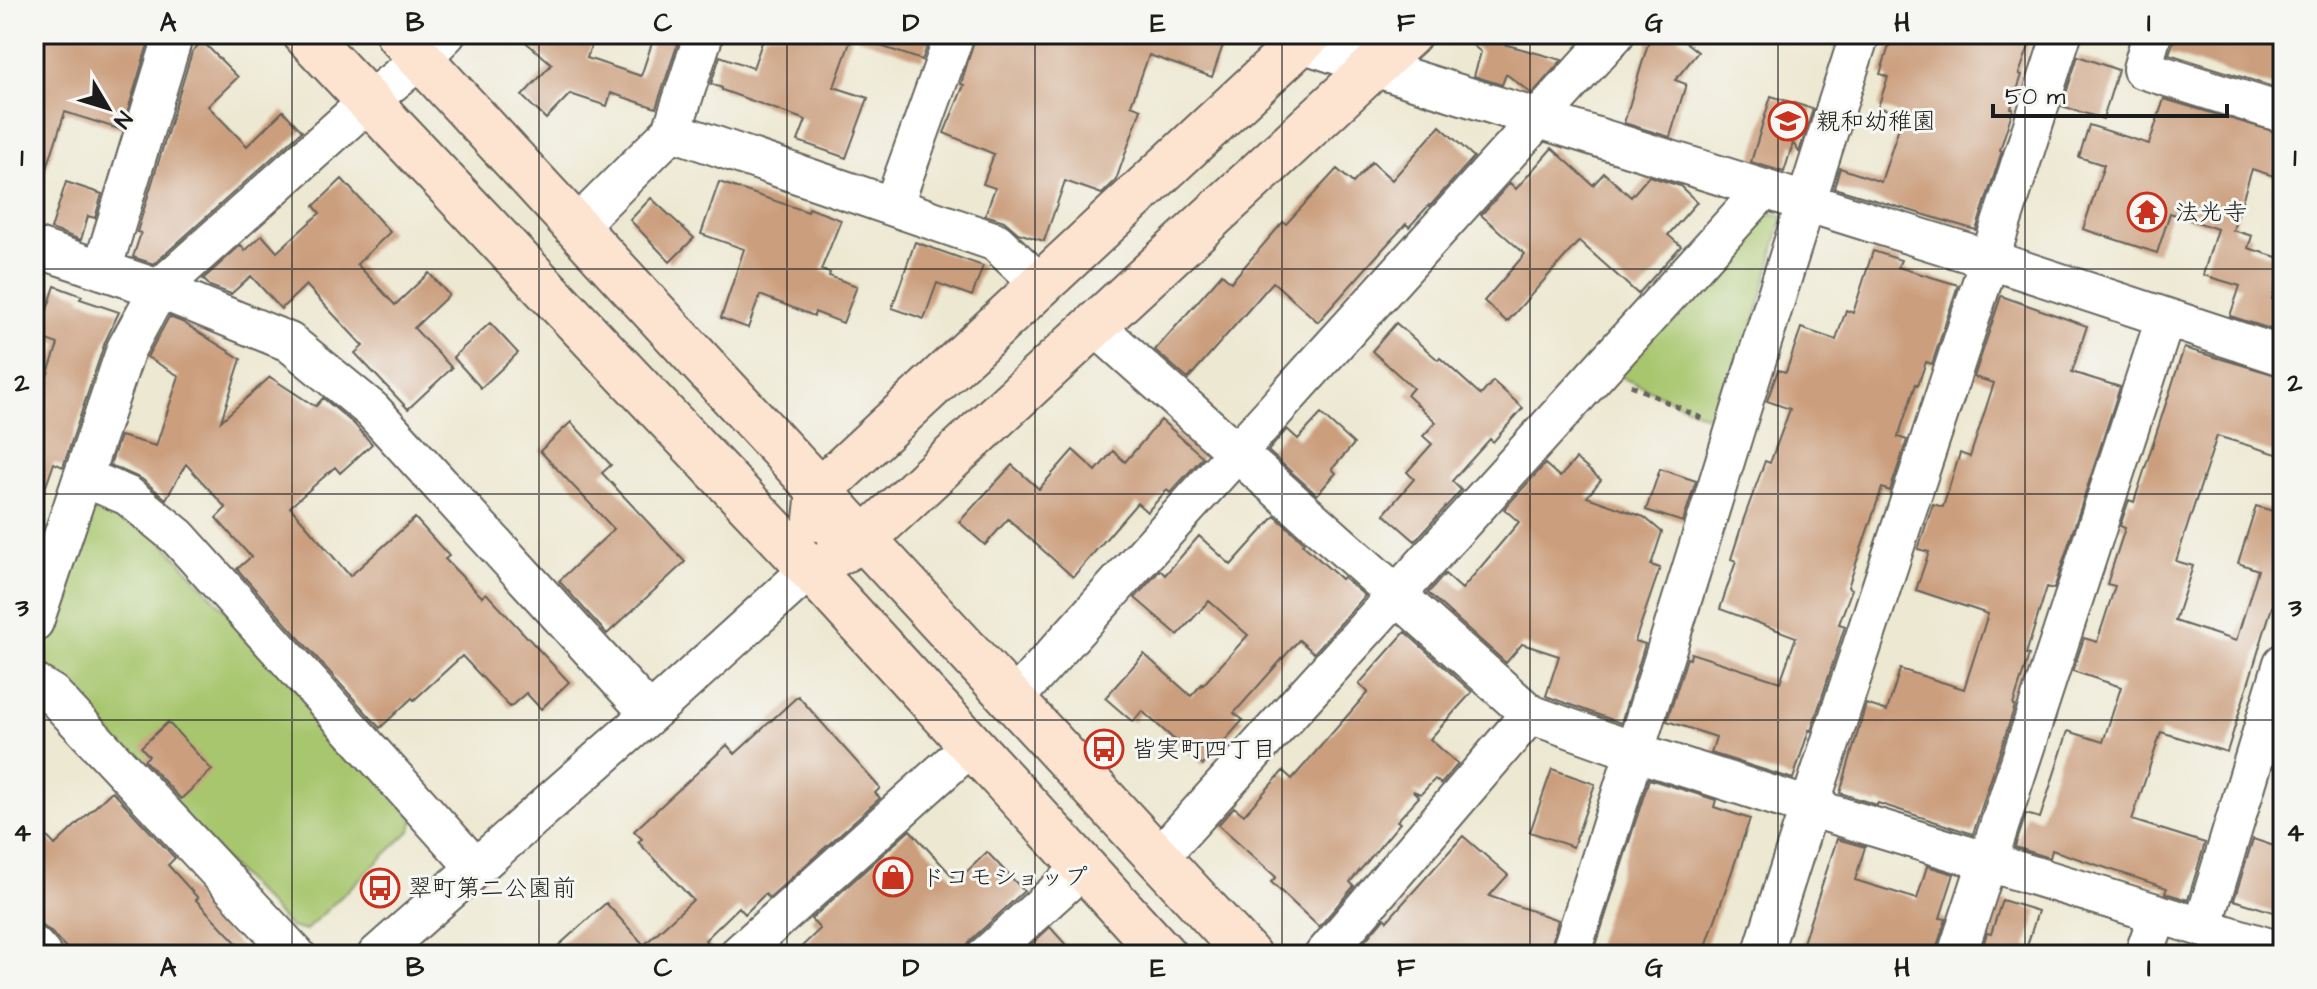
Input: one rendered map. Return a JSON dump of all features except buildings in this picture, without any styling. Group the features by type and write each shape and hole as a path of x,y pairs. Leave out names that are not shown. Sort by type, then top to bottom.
{"street":[{"path":"102,270 174,34"},
{"path":"305,34 810,569 1164,955"},
{"path":"576,227 672,131 704,34"},
{"path":"893,206 955,34"},
{"path":"377,955 810,569 863,540 1409,34"},
{"path":"1012,701 1615,34"},
{"path":"1570,955 1860,34"},
{"path":"1762,955 1991,260 2062,34"},
{"path":"2152,34 2142,69 2283,113"},
{"path":"810,569 819,491 1041,285 1295,37 1373,67 1991,260 2283,356"},
{"path":"34,622 126,349 159,289 369,101 422,42 576,227 1248,955"},
{"path":"672,131 996,242 1041,285"},
{"path":"1158,858 1764,189"},
{"path":"34,247 159,289 289,342 372,410 650,714"},
{"path":"1957,955 2165,319"},
{"path":"1094,325 1530,714 1636,752 1809,807 2283,952"},
{"path":"83,477 128,496 178,537 475,867"},
{"path":"2203,927 2283,663"},
{"path":"34,683 52,694 296,955"},
{"path":"1324,955 1530,714"},
{"path":"738,955 972,745"},
{"path":"987,955 1084,867"},
{"path":"2144,955 2158,915"},
{"path":"34,946 42,955"}],"path":[{"path":"1601,371 1734,434"}],"green space":[{"path":"1761,211 1783,216 1733,403 1706,416 1614,374"},
{"path":"98,502 151,529 414,818 411,830 305,931 290,927 36,667 35,658 87,509"}],"place":[{"name":"親和幼稚園","path":"1788,121"},
{"name":"法光寺","path":"2147,212"},
{"name":"皆実町四丁目","path":"1104,749"},
{"name":"ドコモショップ","path":"893,877"},
{"name":"翠町第二公園前","path":"380,888"}]}
